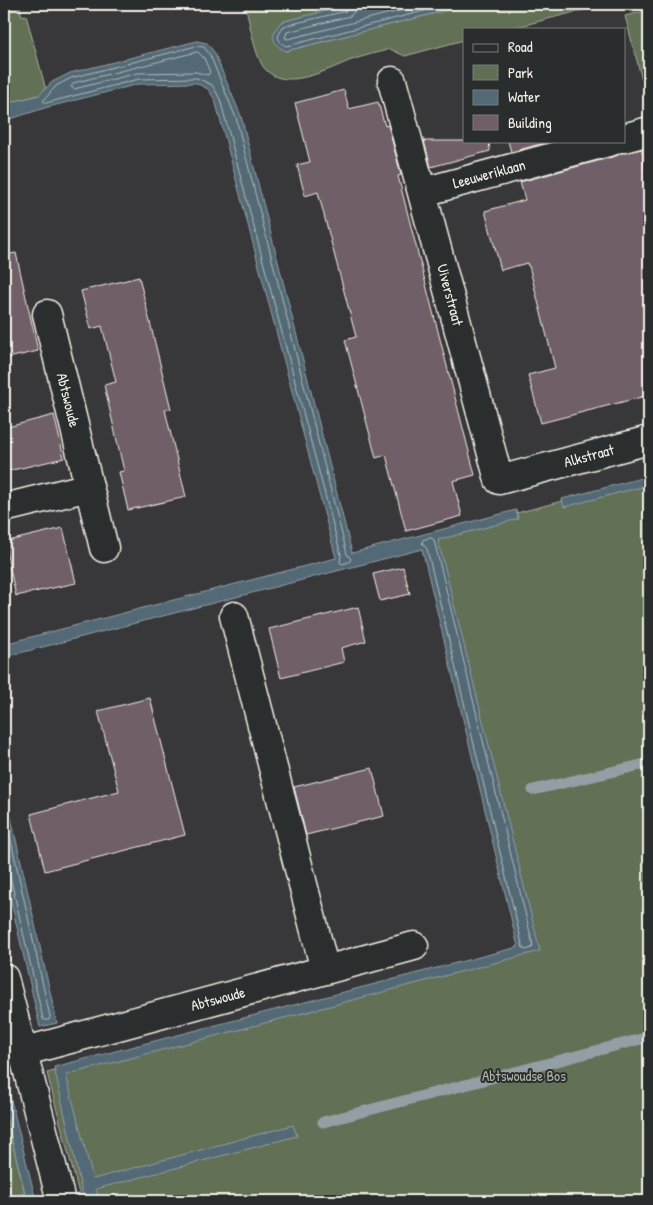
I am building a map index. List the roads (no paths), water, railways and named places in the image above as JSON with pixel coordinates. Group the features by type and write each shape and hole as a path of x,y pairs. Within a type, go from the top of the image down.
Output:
{"street":[{"name":"Uiverstraat","path":"392,81 499,480 529,472"},
{"path":"626,137 649,131"},
{"name":"Leeuweriklaan","path":"423,192 608,142"},
{"name":"Abtswoude","path":"47,314 104,548"},
{"name":"Alkstraat","path":"529,472 649,440"},
{"path":"4,508 89,487"},
{"path":"234,616 325,970"},
{"name":"Abtswoude","path":"22,1052 414,946"},
{"path":"4,978 61,1201"}],"water":[{"path":"354,4 471,4 286,51 275,42 275,31 281,22"},
{"path":"197,41 207,43 214,52 241,116 352,553 516,510 518,519 438,540 540,951 66,1075 93,1179 293,1125 297,1136 96,1189 99,1201 84,1201 54,1067 518,947 422,549 4,657 4,644 336,558 215,100 208,89 196,83 139,84 48,107 4,121 4,104 39,95 52,82 70,73"},
{"path":"649,476 649,485 564,507 562,499"},
{"path":"4,786 57,1023 40,1027 4,871"},
{"path":"4,1072 36,1201 4,1201 4,1199 25,1193 4,1108"}],"waterway":[{"path":"533,790 641,765"},
{"path":"323,1122 649,1037"}],"park label":[{"name":"Abtswoudse Bos","path":"524,1076"}]}
